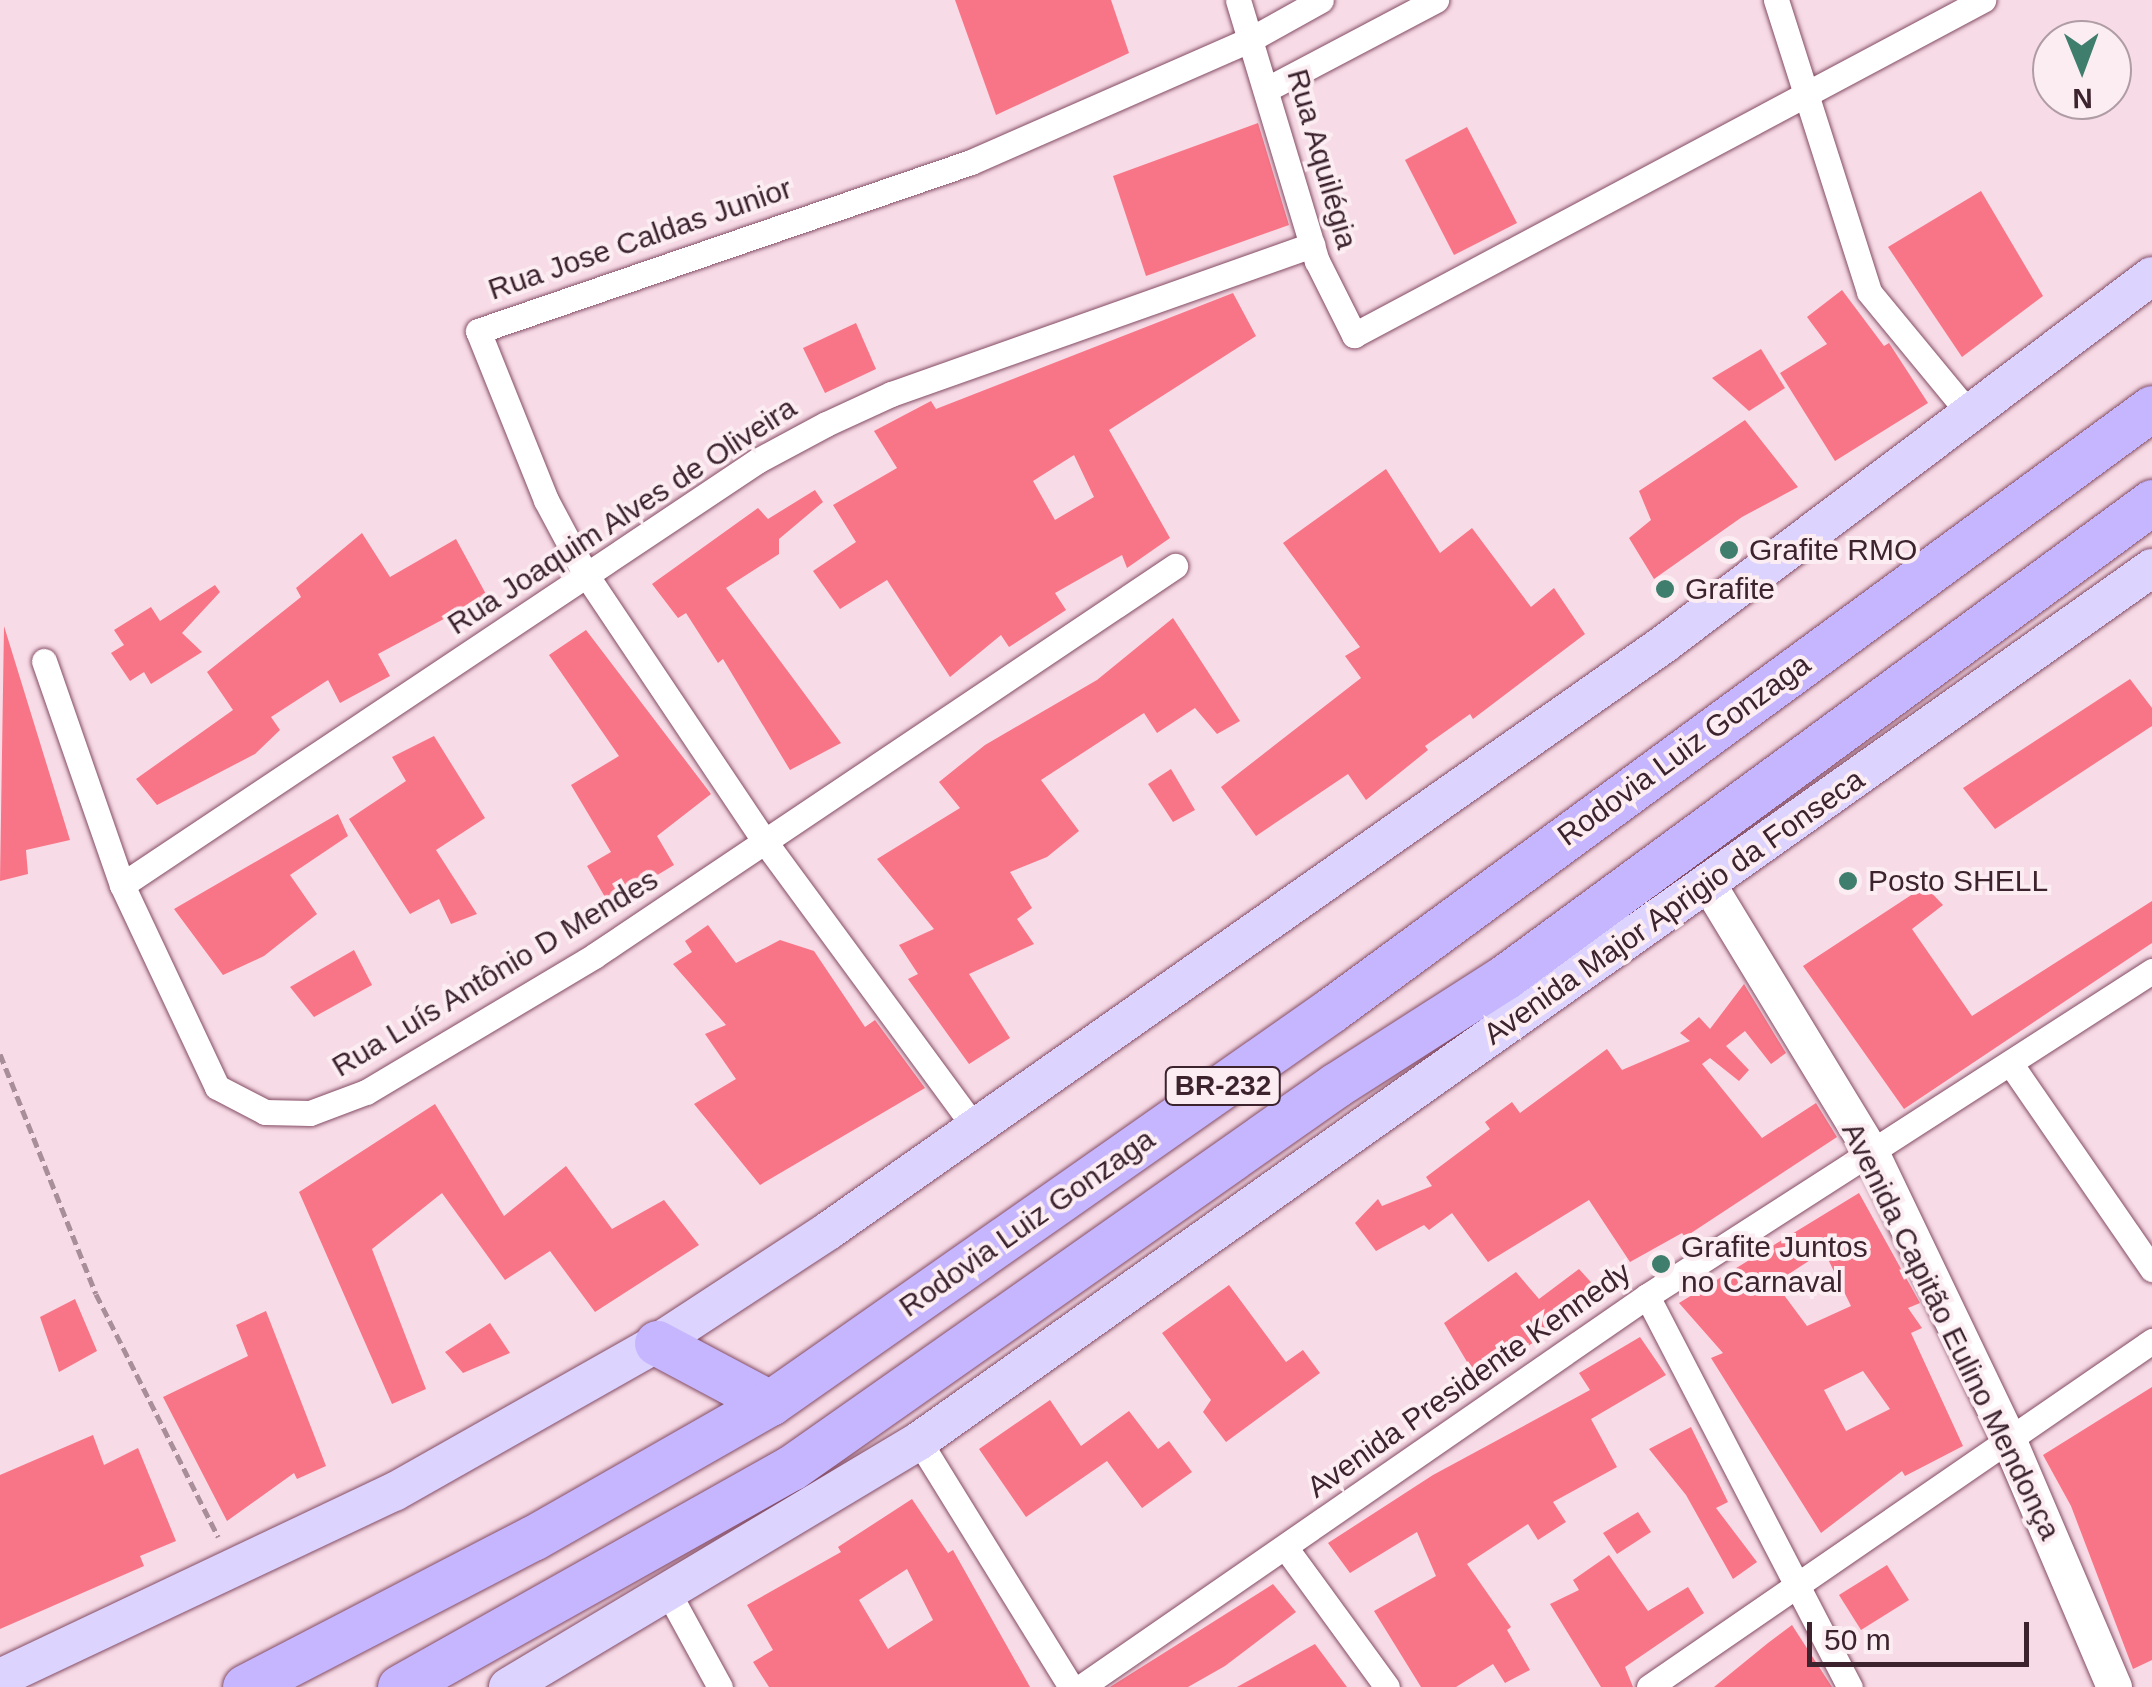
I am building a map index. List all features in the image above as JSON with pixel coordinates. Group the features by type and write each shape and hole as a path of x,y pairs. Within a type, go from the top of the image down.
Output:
{"highway":[{"name":"Rodovia Luiz Gonzaga","path":"246,1687 533,1538 770,1403 1331,1010 2152,408"},
{"name":"BR-232","path":"400,1687 791,1468 1336,1085 1505,978 2152,502"},
{"path":"658,1343 770,1403"}],"main road":[{"path":"0,1678 236,1571 394,1492 658,1343 1664,644 2152,276"},
{"name":"Avenida Major Aprigio da Fonseca","path":"508,1687 919,1441 2152,568"},
{"name":"Avenida Capitão Eulino Mendonça","path":"1708,882 1871,1152 2007,1436 2114,1687"}],"street":[{"name":"Rua Aquilégia","path":"1238,0 1268,88 1312,245 1349,333 1803,96"},
{"path":"1251,39 1321,0"},
{"path":"1268,88 1436,0"},
{"path":"1776,0 1803,96 1869,292 1968,412"},
{"path":"1803,96 1983,0"},
{"name":"Rua Jose Caldas Junior","path":"973,1125 765,842 586,575 546,500 479,329 971,162 1251,39"},
{"name":"Rua Joaquim Alves de Oliveira","path":"122,885 757,461 892,394 1312,245"},
{"name":"Rua Luís Antônio D Mendes","path":"44,661 122,885 217,1087 264,1112 310,1114 335,1109 594,956 1175,566"},
{"name":"Avenida Presidente Kennedy","path":"1080,1687 1647,1296 2012,1066 2152,970"},
{"path":"2012,1066 2152,1270"},
{"path":"1647,1296 1801,1581 1850,1687"},
{"path":"1649,1687 2007,1436 2152,1341"},
{"path":"919,1441 1071,1687"},
{"path":"1285,1546 1386,1687"},
{"path":"668,1594 720,1687"}],"path":[{"path":"0,1054 96,1294 236,1571"}],"building":[{"path":"955,0 1111,0 1129,53 996,115"},
{"path":"1258,123 1289,225 1146,276 1113,176"},
{"path":"1467,127 1517,223 1454,255 1405,160"},
{"path":"1981,191 2043,296 1962,357 1888,247"},
{"path":"1842,290 1884,346 1889,343 1928,403 1835,461 1780,373 1827,344 1807,317"},
{"path":"1233,293 1256,336 1109,430 1170,538 1127,568 1122,555 1055,593 1066,610 1009,647 1001,635 950,677 887,580 840,609 813,571 856,542 833,505 897,468 874,431 931,401 936,409","holes":["1074,455 1094,497 1055,520 1033,481"]},
{"path":"856,323 876,369 825,393 803,348"},
{"path":"1761,349 1785,388 1749,411 1712,378"},
{"path":"1745,420 1798,487 1742,517 1654,579 1629,538 1651,520 1639,491"},
{"path":"1386,469 1440,553 1472,528 1531,607 1554,588 1585,634 1473,719 1470,714 1425,746 1428,750 1366,800 1348,774 1256,836 1221,787 1361,678 1345,656 1360,647 1283,543"},
{"path":"815,490 823,502 779,539 779,554 726,588 841,743 790,770 723,659 718,663 686,613 678,618 652,584 758,508 768,519"},
{"path":"362,533 390,577 456,539 487,596 378,654 390,676 340,703 328,680 271,717 280,730 255,754 157,805 136,779 233,710 207,672 301,597 296,588"},
{"path":"215,585 220,592 182,633 202,652 151,684 144,672 130,681 111,653 124,645 114,630 151,607 160,621"},
{"path":"1173,618 1240,721 1217,734 1195,708 1157,733 1144,713 1041,780 1079,831 1047,857 1010,872 1032,908 1017,919 1034,944 969,974 1010,1038 969,1064 908,979 918,974 899,945 934,929 877,859 960,808 939,782 985,745 1097,680"},
{"path":"4,626 70,840 26,850 28,874 0,881"},
{"path":"586,630 711,794 657,836 674,865 609,904 587,866 611,852 571,785 619,756 549,655"},
{"path":"2130,679 2152,708 2152,726 1995,829 1963,788"},
{"path":"434,736 485,818 436,850 477,914 451,924 439,899 410,914 349,819 406,781 392,757"},
{"path":"1171,769 1195,810 1173,822 1148,784"},
{"path":"338,814 348,836 290,875 317,914 264,956 223,975 174,909"},
{"path":"1925,886 1943,905 1912,929 1972,1016 2152,901 2152,943 1904,1109 1803,966"},
{"path":"708,925 736,963 780,940 814,951 865,1027 875,1020 925,1088 760,1185 694,1104 736,1079 705,1034 726,1025 673,964 692,952 685,941"},
{"path":"354,950 372,985 314,1017 290,987"},
{"path":"1744,984 1786,1053 1771,1064 1745,1031 1726,1046 1749,1070 1739,1081 1710,1058 1702,1064 1762,1138 1816,1103 1837,1137 1685,1237 1682,1233 1630,1262 1589,1200 1488,1262 1452,1213 1429,1230 1424,1225 1376,1251 1355,1223 1378,1199 1382,1206 1432,1186 1426,1177 1490,1129 1485,1122 1512,1102 1520,1113 1607,1049 1622,1070 1690,1041 1680,1033 1699,1017 1710,1029"},
{"path":"435,1104 504,1216 566,1166 612,1229 664,1200 699,1245 595,1312 550,1251 505,1280 442,1193 372,1249 426,1389 392,1404 299,1192"},
{"path":"1859,1193 1920,1303 1908,1308 1922,1328 1911,1333 1963,1446 1905,1476 1902,1471 1821,1533 1711,1358 1723,1353 1679,1303","holes":["1824,1251 1851,1306 1807,1326 1775,1283","1863,1371 1890,1409 1846,1431 1824,1390"]},
{"path":"1579,1269 1599,1291 1556,1320 1561,1326 1476,1377 1444,1323 1516,1272 1539,1299"},
{"path":"1229,1285 1286,1362 1303,1350 1320,1373 1226,1442 1203,1412 1211,1400 1162,1333"},
{"path":"75,1299 97,1351 59,1372 40,1317"},
{"path":"266,1311 326,1466 297,1479 294,1473 227,1521 163,1397 248,1356 236,1325"},
{"path":"490,1323 510,1353 463,1373 445,1352"},
{"path":"1640,1337 1666,1375 1591,1419 1617,1467 1553,1502 1566,1522 1538,1540 1528,1524 1467,1564 1511,1627 1507,1630 1530,1670 1505,1683 1493,1664 1456,1687 1421,1687 1374,1611 1436,1576 1417,1532 1350,1573 1328,1543 1433,1475 1590,1390 1579,1373"},
{"path":"2152,1387 2152,1660 2133,1669 2071,1506 2043,1455"},
{"path":"1050,1400 1081,1446 1129,1411 1158,1449 1169,1441 1192,1472 1142,1508 1107,1461 1026,1517 979,1449"},
{"path":"1691,1427 1728,1502 1716,1508 1757,1562 1733,1579 1686,1495 1649,1449"},
{"path":"93,1435 104,1465 138,1448 176,1541 140,1556 144,1566 0,1629 0,1475"},
{"path":"912,1499 948,1553 953,1550 1030,1687 769,1687 753,1662 773,1650 747,1605 841,1552 838,1547","holes":["907,1569 933,1620 888,1649 859,1600"]},
{"path":"1638,1512 1651,1532 1617,1554 1603,1533"},
{"path":"1609,1555 1648,1611 1688,1587 1704,1613 1625,1667 1633,1687 1601,1687 1550,1604 1579,1590 1573,1580"},
{"path":"1887,1565 1909,1600 1861,1630 1839,1595"},
{"path":"1273,1584 1296,1612 1225,1666 1188,1687 1110,1687"},
{"path":"1792,1625 1832,1687 1714,1687 1768,1643"},
{"path":"1315,1644 1347,1687 1237,1687"}],"place":[{"name":"Grafite RMO","path":"1729,550"},
{"name":"Grafite","path":"1665,589"},
{"name":"Posto SHELL","path":"1848,881"},
{"name":"Grafite Juntos no Carnaval","path":"1661,1264"}]}
